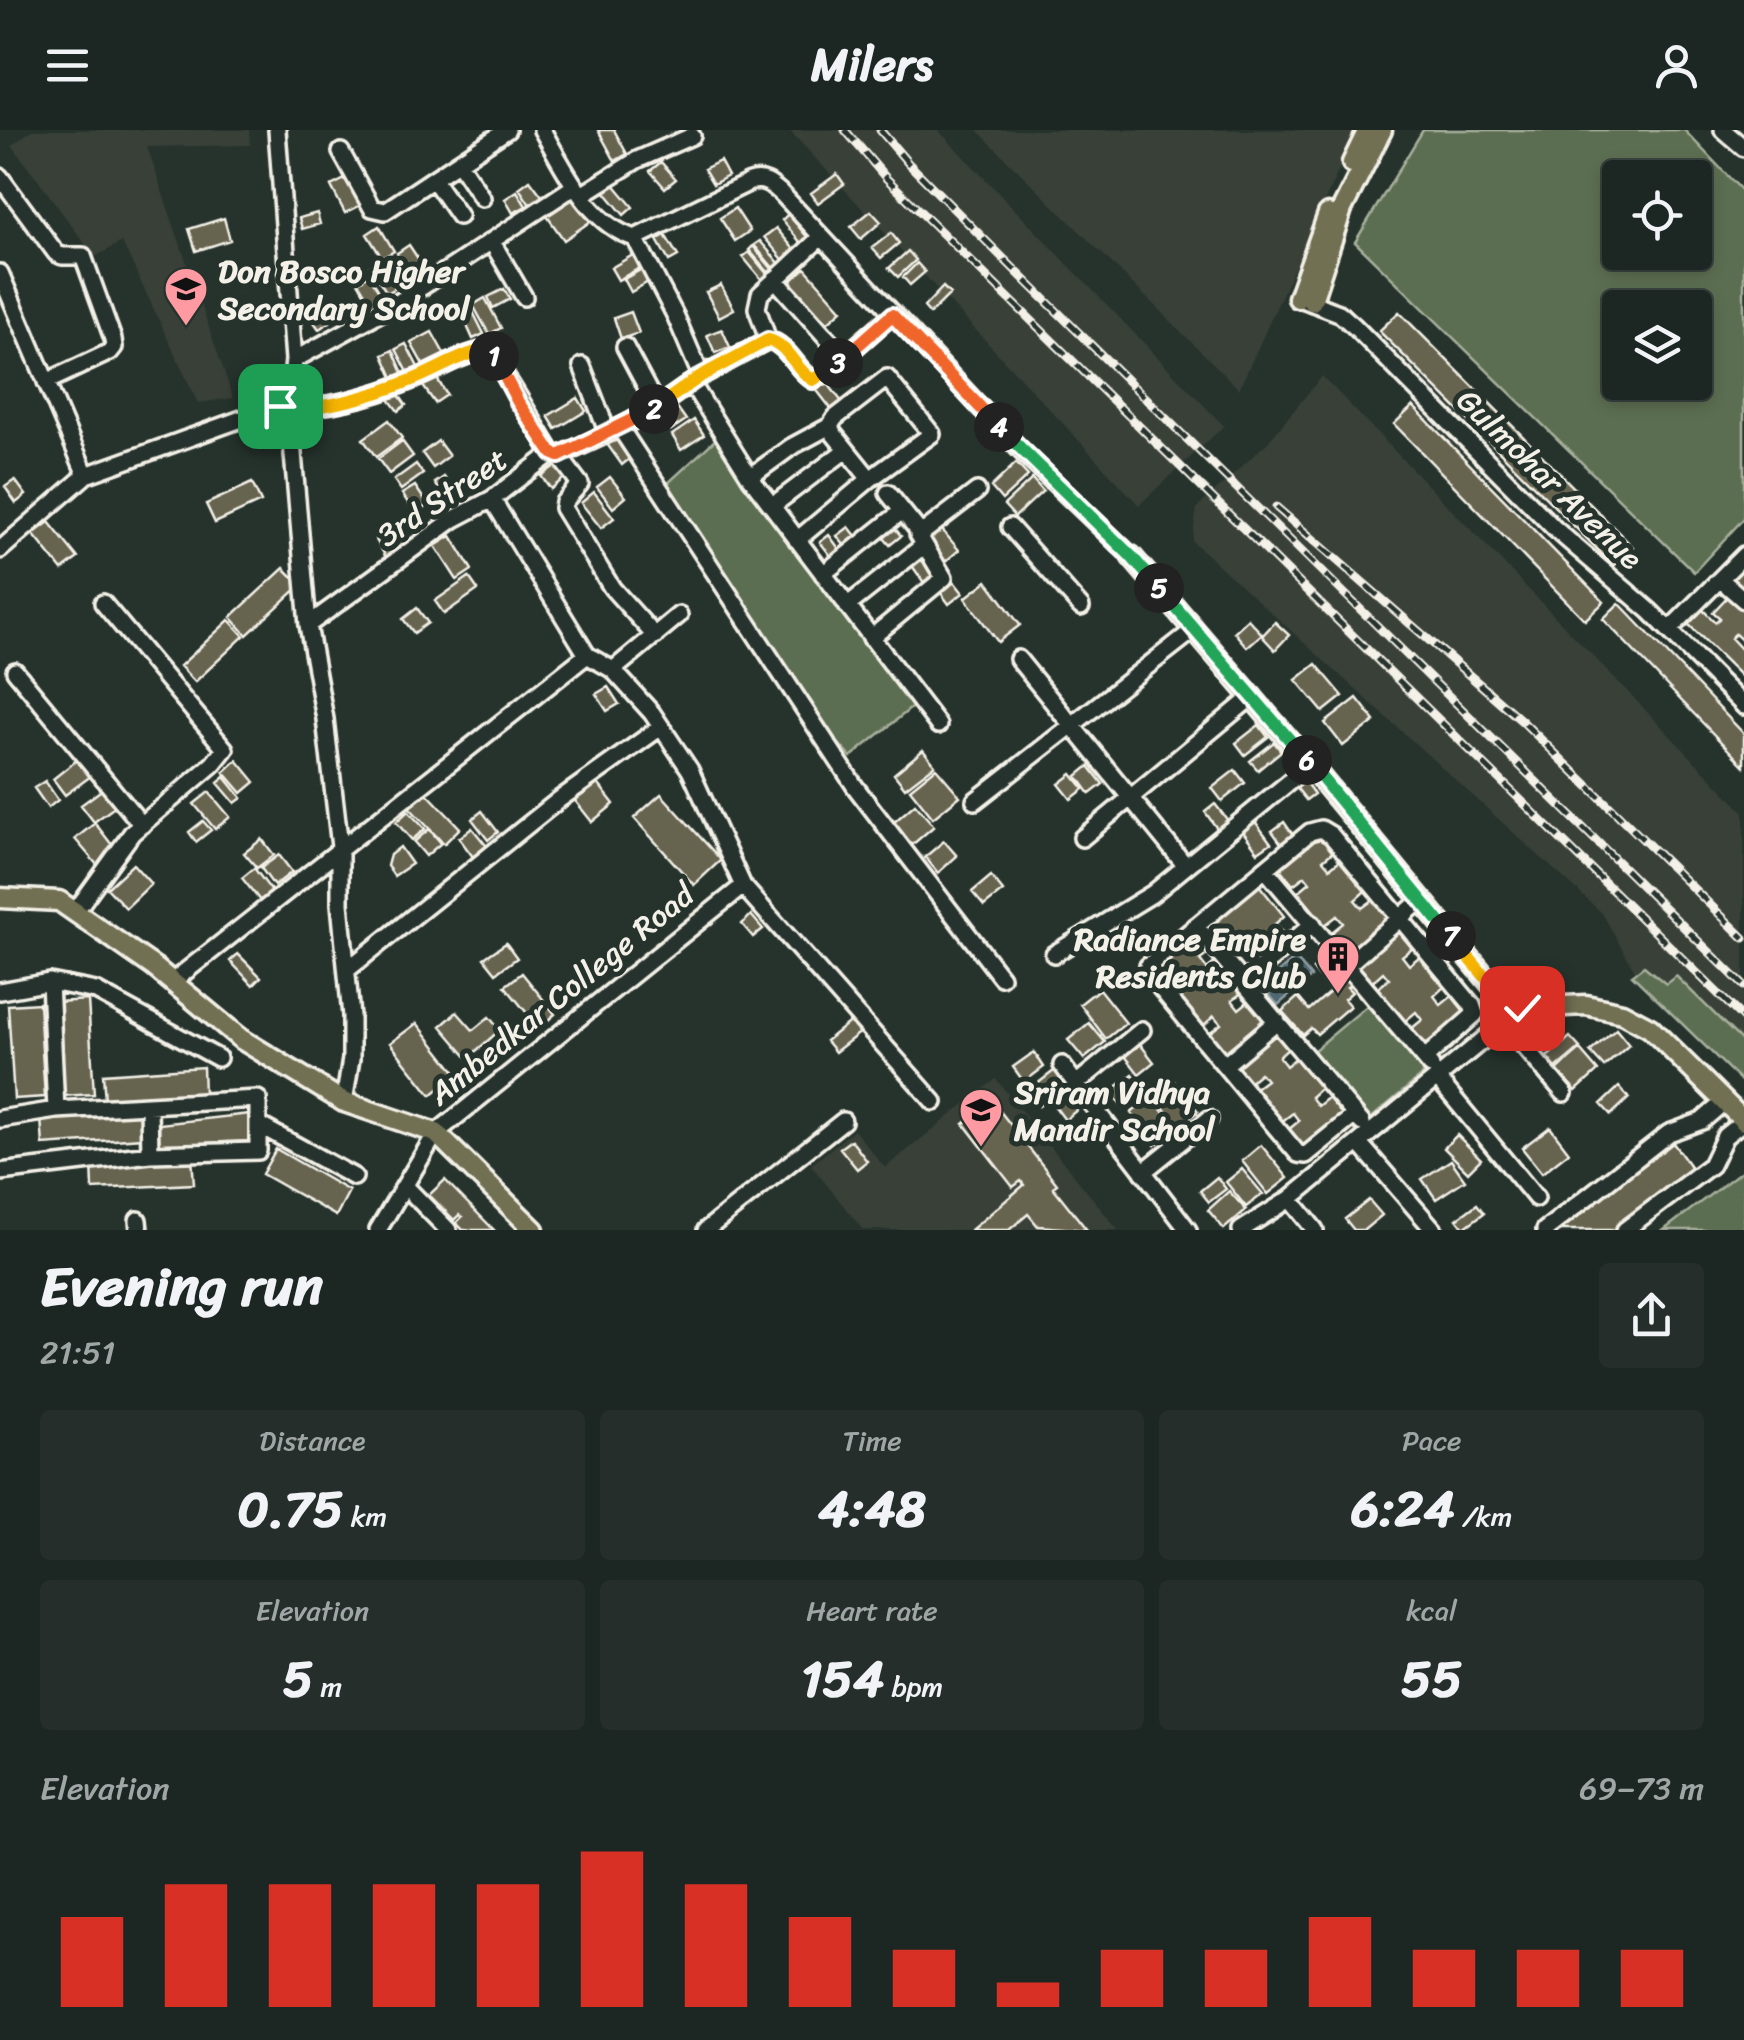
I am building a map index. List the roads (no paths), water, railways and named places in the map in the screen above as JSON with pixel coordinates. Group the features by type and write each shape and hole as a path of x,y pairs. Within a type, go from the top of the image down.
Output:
{"main road":[{"path":"1305,299 1308,264 1368,130"},
{"path":"1305,299 1342,210 1382,130"},
{"path":"1131,556 1253,696 1501,996 1522,1008 1586,1006 1622,1012 1650,1028 1739,1125"},
{"name":"Ambedkar College Road","path":"0,898 59,901 172,982 241,1039 344,1102 436,1133"},
{"path":"436,1133 534,1230"}],"street":[{"path":"277,130 294,360 289,408 308,625 326,719 340,847 351,1060 344,1102"},
{"path":"341,152 372,208 378,212 434,180 507,130"},
{"path":"542,130 579,190 603,220 636,238 758,179 775,187 1020,450 1131,556"},
{"path":"1723,130 1744,148"},
{"path":"294,360 396,304 579,190 692,136"},
{"path":"458,164 482,198"},
{"path":"0,177 5,198 56,252 62,256 83,256 112,339 110,352 46,382"},
{"path":"434,180 459,216"},
{"path":"821,236 756,301 768,340 778,343 813,380 892,315"},
{"path":"636,238 676,317 697,392 750,477 938,725"},
{"path":"492,242 524,297"},
{"path":"0,273 86,475"},
{"path":"775,279 844,357"},
{"name":"Gulmohar Avenue","path":"1305,299 1339,313 1354,326 1555,529 1669,630 1744,706"},
{"name":"3rd Street","path":"308,625 454,519 492,499 556,455 657,408 694,380 768,340"},
{"path":"625,347 657,408"},
{"path":"0,550 86,475 280,406 340,402 392,387 485,350 494,356 518,402 580,484 562,504 563,508 612,588 654,636"},
{"path":"582,366 614,430 856,788 1002,976"},
{"path":"750,477 791,447 830,426 887,378 932,434 797,540"},
{"path":"830,426 870,479"},
{"path":"772,506 846,450"},
{"path":"846,606 977,490"},
{"path":"871,638 942,581 943,575 888,493"},
{"path":"492,499 587,655 613,670 661,726 690,770 743,886 934,1102"},
{"path":"823,574 901,512"},
{"path":"1010,527 1081,607"},
{"path":"1669,630 1744,555"},
{"path":"1720,578 1744,600"},
{"path":"75,912 132,833 214,764 226,749 103,603"},
{"path":"613,670 679,615"},
{"path":"975,801 1196,629"},
{"path":"172,982 587,655"},
{"path":"1018,659 1185,865"},
{"path":"15,671 142,825"},
{"path":"1082,838 1253,696"},
{"path":"347,970 560,799 661,726"},
{"path":"1054,954 1152,894 1310,765"},
{"path":"1355,1115 1302,1156 1146,969 1265,868 1320,828 1330,835 1472,1005 1475,1014 1425,1058"},
{"path":"1265,868 1425,1058 1536,1198"},
{"name":"Ambedkar College Road","path":"436,1133 743,886"},
{"path":"1347,965 1422,900"},
{"path":"1244,982 1312,924"},
{"path":"1196,926 1355,1115 1365,1138 1434,1230"},
{"path":"0,991 50,982 96,991 218,1058"},
{"path":"50,982 56,1110"},
{"path":"1242,1230 1290,1199 1522,1008"},
{"path":"1224,1064 1277,1022"},
{"path":"1506,1024 1564,1093"},
{"path":"1076,1084 1142,1030"},
{"path":"1062,1065 1188,1230"},
{"path":"0,1119 56,1110 258,1098 259,1126 258,1152 150,1154 0,1172"},
{"path":"1544,1230 1669,1133 1695,1123 1719,1106"},
{"path":"149,1107 150,1154"},
{"path":"1143,1172 1208,1119"},
{"path":"706,1230 843,1121"},
{"path":"1695,1123 1718,1152"},
{"path":"1624,1230 1711,1165 1739,1125"},
{"path":"259,1126 354,1177"},
{"path":"378,1230 436,1133"},
{"path":"404,1186 448,1230"},
{"path":"1290,1199 1315,1230"}],"water":[{"path":"1295,958 1311,977 1278,1005 1262,986"}],"railway":[{"path":"845,130 886,178 1744,1019"},
{"path":"880,130 1022,277 1744,986"},
{"path":"1276,507 1522,721 1744,938"}],"place":[{"name":"Don Bosco Higher Secondary School","path":"186,327"},
{"name":"Radiance Empire Residents Club","path":"1338,995"},
{"name":"Sriram Vidhya Mandir School","path":"981,1148"}]}
